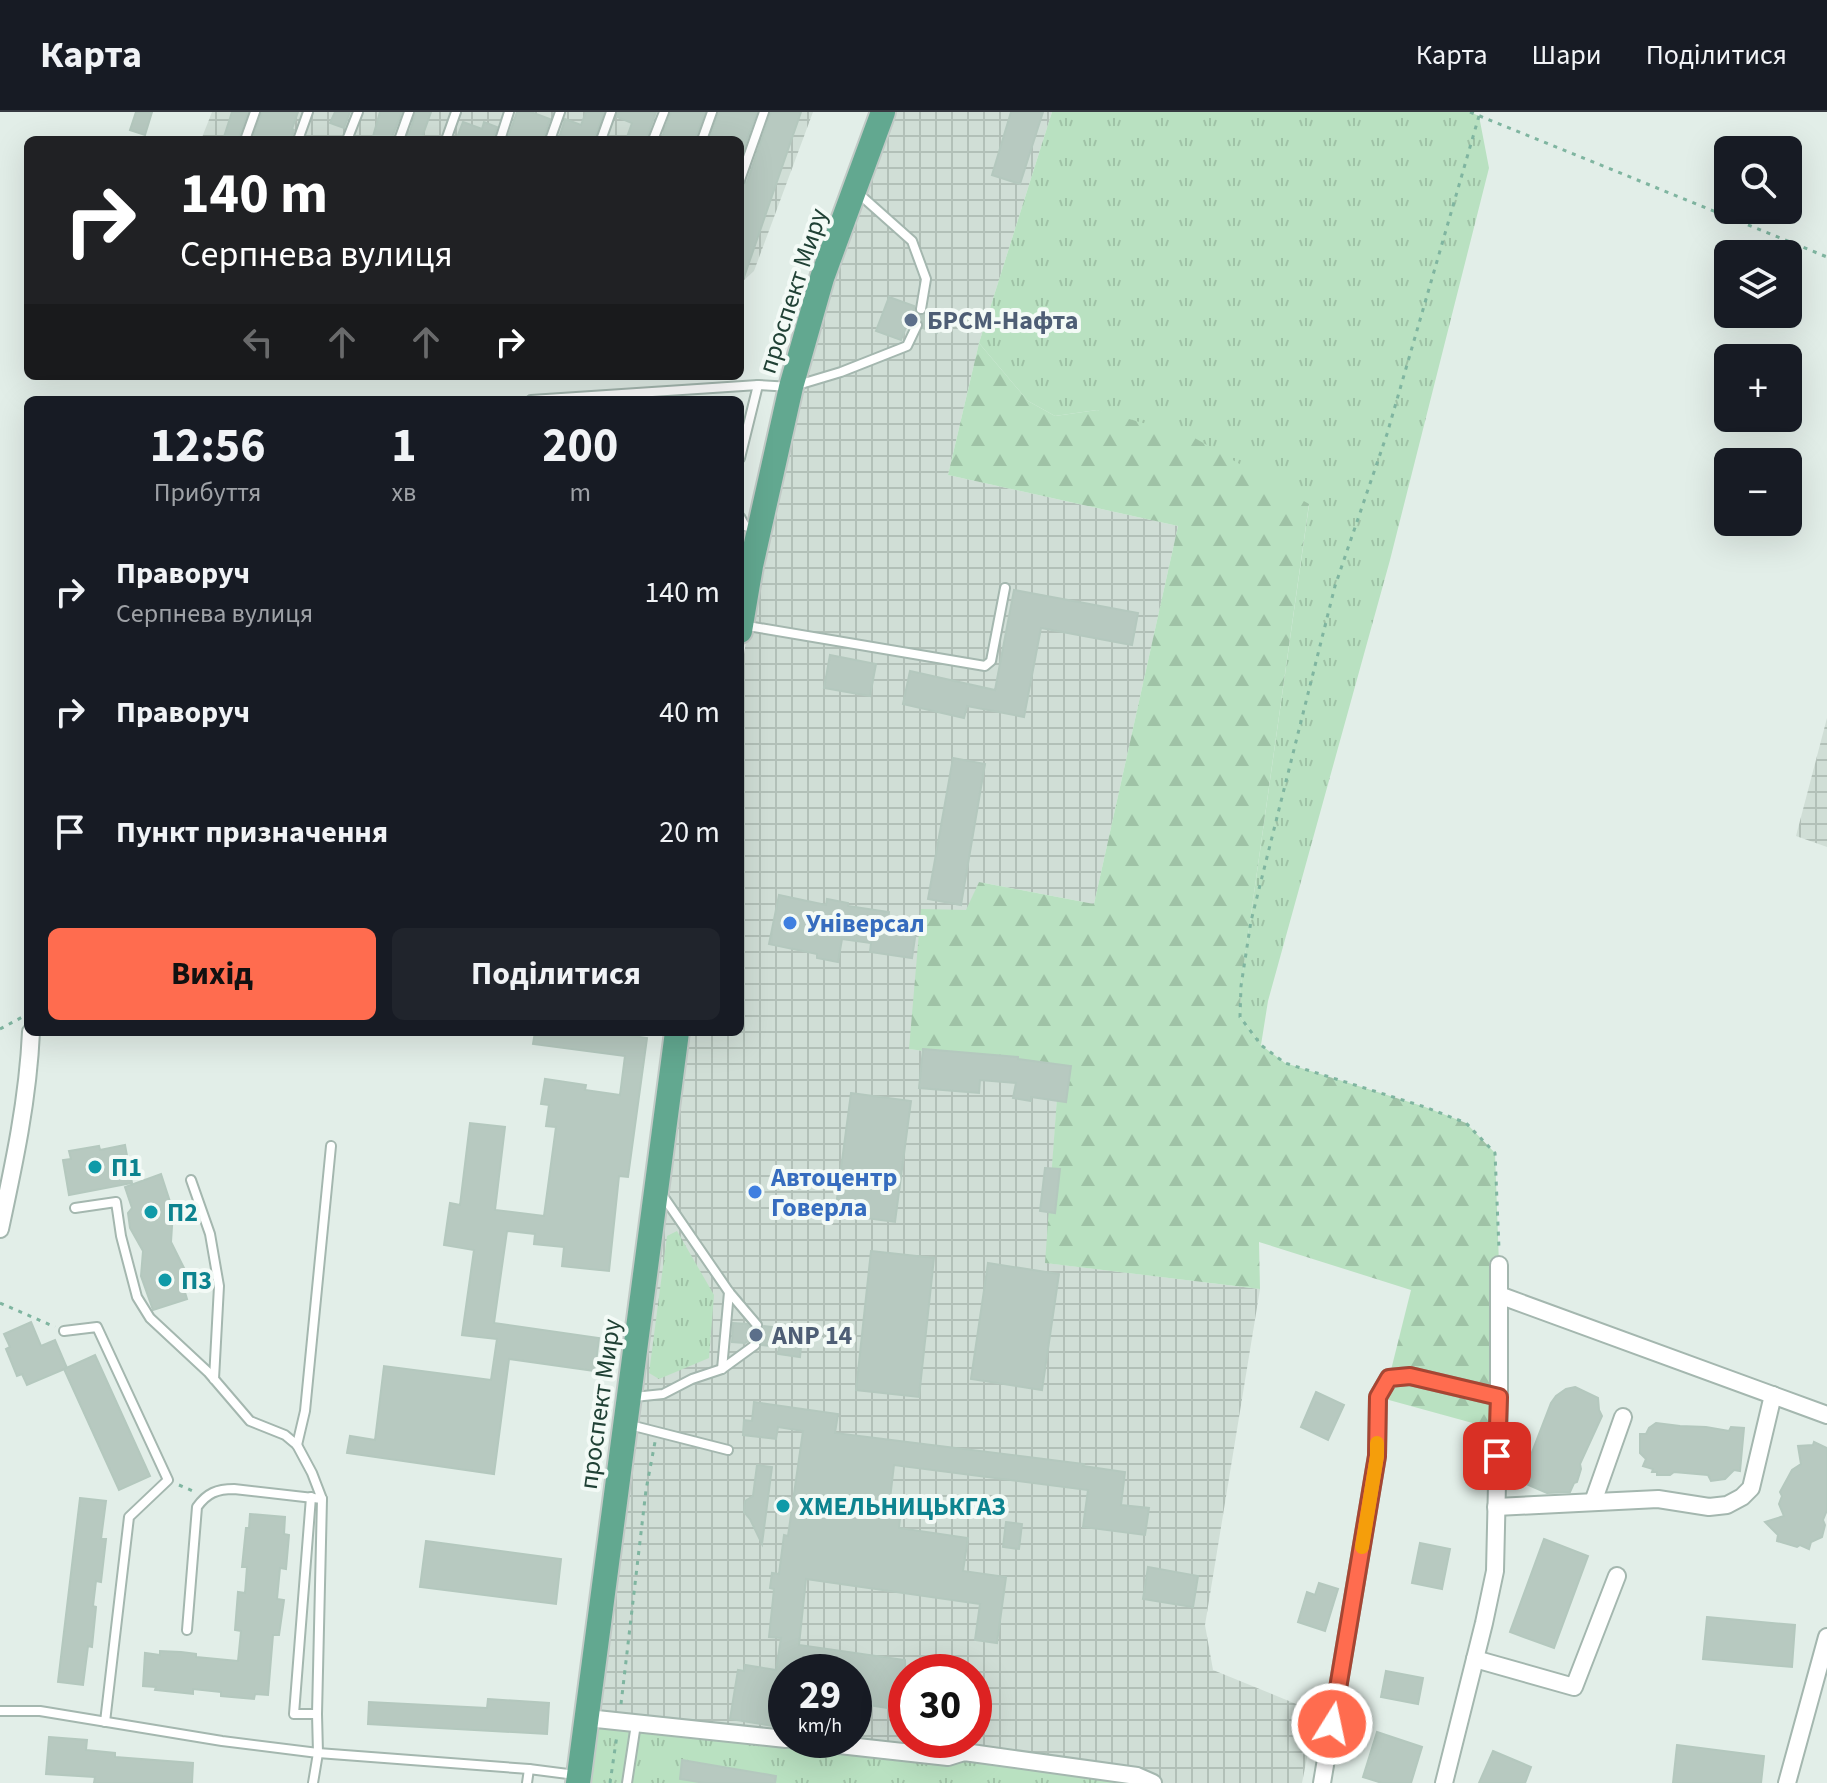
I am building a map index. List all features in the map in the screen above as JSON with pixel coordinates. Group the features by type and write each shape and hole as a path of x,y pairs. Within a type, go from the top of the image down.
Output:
{"main road":[{"name":"проспект Миру","path":"744,587 749,523 822,278 883,112"},
{"name":"проспект Миру","path":"579,1781 676,1036"}],"street":[{"path":"0,1229 20,1138 31,1036"},
{"path":"1444,1783 1495,1571 1499,1265"},
{"path":"1499,1295 1827,1415"},
{"path":"1322,1783 1377,1456 1378,1397 1389,1378 1410,1376 1499,1397"},
{"path":"1496,1507 1658,1499 1709,1507 1727,1505 1751,1488 1773,1395"},
{"path":"1593,1502 1623,1417"},
{"path":"1475,1659 1574,1687 1617,1576"},
{"path":"1787,1783 1827,1637"},
{"path":"587,1718 768,1737"},
{"path":"872,1749 948,1757 964,1752 1153,1783"}],"lane":[{"path":"246,136 255,112"},
{"path":"299,136 308,112"},
{"path":"349,136 358,112"},
{"path":"400,136 409,112"},
{"path":"447,136 456,112"},
{"path":"501,136 509,112"},
{"path":"551,136 560,112"},
{"path":"602,136 611,112"},
{"path":"655,136 664,112"},
{"path":"703,136 712,112"},
{"path":"744,169 764,112"},
{"path":"855,190 912,241 926,279 921,309"},
{"path":"592,396 758,385 791,387 841,372 907,346 917,325"},
{"path":"744,442 758,385"},
{"path":"744,626 985,666 991,661 1005,588"},
{"path":"297,1445 305,1411 331,1146"},
{"path":"191,1180 210,1234 219,1286 214,1379"},
{"path":"657,1187 729,1292 757,1325"},
{"path":"75,1208 116,1202 121,1236 137,1297 150,1318 214,1379 250,1421 285,1435 297,1445 312,1473 322,1499 318,1753 313,1783"},
{"path":"722,1369 729,1292"},
{"path":"64,1331 97,1327 168,1480 129,1517 105,1722"},
{"path":"629,1398 663,1394 692,1379 722,1369 755,1345"},
{"path":"626,1424 728,1450"},
{"path":"187,1630 197,1507 205,1497 220,1489 234,1489 322,1499"},
{"path":"311,1497 294,1714 317,1714"},
{"path":"0,1711 40,1711 222,1741 318,1753 529,1769 568,1774 579,1781"},
{"path":"627,1783 636,1723"},
{"path":"527,1783 529,1769"}],"path":[{"path":"1470,112 1827,257"},
{"path":"1479,116 1387,434 1335,586 1251,921 1241,986 1240,1017 1261,1045 1285,1063 1466,1123 1495,1153 1499,1265"},
{"path":"0,1029 24,1016"},
{"path":"0,1303 64,1331"},
{"path":"610,1783 656,1431"},
{"path":"168,1480 205,1497"}],"shaded area":[{"path":"212,112 813,112 754,271 744,280 744,136 203,136"},
{"path":"891,112 1052,112 979,343 948,475 1178,526 1094,904 979,882 909,1049 1059,1068 1046,1263 1260,1289 1205,1625 1213,1670 1316,1712 1302,1783 1134,1783 901,1758 992,1758 992,1654 888,1654 888,1757 872,1755 872,1654 768,1654 768,1744 594,1725 684,1036 744,1036 744,654 758,567 829,280"},
{"path":"1827,718 1827,847 1796,836"}],"green space":[{"path":"1052,112 1470,112 1479,116 1489,168 1390,560 1268,1001 1261,1045 1240,1017 1241,985 1309,505 1097,410 1055,416 1028,401 979,343"},
{"path":"979,343 1028,401 1055,416 1097,410 1193,437 1309,504 1241,985 1240,1017 1261,1045 1285,1063 1466,1123 1495,1153 1499,1265 1498,1430 1378,1397 1389,1378 1411,1290 1259,1242 1260,1289 1045,1263 1059,1069 909,1049 921,909 966,910 979,882 1094,904 1178,526 948,475"},
{"path":"677,1231 714,1295 709,1358 659,1379 649,1373 667,1236"},
{"path":"594,1725 768,1744 768,1758 872,1758 872,1756 949,1764 964,1759 1134,1783 586,1783"}],"building":[{"path":"136,112 152,112 145,135 130,130"},
{"path":"232,112 248,112 239,136 224,136"},
{"path":"262,112 298,112 292,136 253,136"},
{"path":"335,112 350,112 344,128 330,123"},
{"path":"380,112 402,112 393,136 373,136"},
{"path":"416,112 431,112 422,136 408,136"},
{"path":"517,112 531,112 550,119 544,136 508,136"},
{"path":"586,112 604,112 595,136 560,135 565,119 581,125"},
{"path":"618,112 656,112 647,136 627,136 632,123 617,117"},
{"path":"671,112 705,112 696,136 662,136"},
{"path":"719,112 757,112 744,148 744,136 710,136"},
{"path":"771,112 801,112 744,277 744,184"},
{"path":"1011,112 1043,112 1020,184 992,175"},
{"path":"463,122 482,129 484,122 497,127 494,136 458,136"},
{"name":"БРСМ-Нафта","path":"889,297 914,306 919,316 927,311 943,317 937,333 923,328 923,322 917,318 908,322 901,340 876,331"},
{"path":"1014,590 1138,613 1132,645 1041,628 1024,717 967,706 964,718 903,704 910,671 995,690"},
{"path":"830,655 876,664 870,696 824,688"},
{"path":"953,758 985,764 961,905 928,899"},
{"path":"779,895 826,905 827,899 848,903 848,906 889,912 888,920 917,924 912,958 870,952 871,943 842,939 838,962 817,958 817,954 769,944"},
{"path":"534,1036 647,1038 628,1177 619,1176 609,1271 562,1266 564,1247 534,1244 535,1234 507,1231 494,1323 599,1338 595,1371 509,1359 494,1474 347,1453 350,1436 375,1440 384,1366 491,1380 497,1339 462,1335 474,1250 444,1245 450,1203 460,1205 470,1123 505,1127 495,1210 544,1216 556,1127 546,1126 549,1105 541,1104 545,1079 586,1085 585,1090 620,1095 625,1056 533,1044"},
{"path":"923,1049 1018,1057 1071,1066 1066,1102 1013,1098 1016,1083 980,1080 979,1093 919,1088"},
{"path":"851,1093 911,1101 895,1222 835,1214"},
{"name":"П1","path":"125,1145 132,1183 69,1195 63,1160 71,1159 69,1151"},
{"path":"1045,1168 1060,1169 1055,1213 1040,1211"},
{"path":"161,1174 173,1211 171,1242 189,1284 184,1289 187,1299 153,1310 141,1276 143,1251 130,1228 128,1213 132,1208 125,1187"},
{"path":"871,1251 934,1258 919,1397 856,1390"},
{"path":"988,1263 1059,1274 1042,1390 971,1379"},
{"path":"31,1322 41,1346 55,1340 67,1368 27,1385 22,1374 17,1376 6,1349 10,1347 4,1334"},
{"path":"733,1323 747,1324 757,1332 764,1326 781,1328 781,1324 803,1327 800,1357 778,1354 779,1347 762,1345 757,1338 745,1343 732,1342"},
{"path":"95,1355 150,1476 119,1490 64,1369"},
{"path":"1575,1387 1598,1398 1602,1416 1580,1464 1577,1482 1570,1492 1547,1493 1526,1484 1529,1476 1524,1473 1551,1403 1566,1389"},
{"path":"1316,1392 1344,1405 1328,1440 1301,1427"},
{"path":"754,1402 838,1414 835,1433 1084,1464 1125,1472 1121,1505 1149,1508 1145,1535 1083,1527 1088,1490 894,1465 890,1499 902,1500 899,1528 968,1538 963,1571 1006,1577 997,1643 975,1640 980,1604 806,1579 799,1645 863,1654 778,1654 781,1638 769,1637 774,1589 770,1588 772,1573 779,1574 784,1535 788,1536 803,1431 778,1427 776,1439 743,1435 744,1420 752,1421"},
{"path":"1656,1423 1729,1431 1731,1427 1744,1428 1740,1471 1734,1470 1725,1479 1711,1481 1708,1475 1674,1472 1657,1475 1657,1472 1652,1472 1653,1469 1643,1466 1646,1459 1640,1453 1640,1434 1646,1434"},
{"path":"1814,1442 1827,1448 1827,1510 1822,1537 1811,1542 1809,1549 1777,1541 1778,1535 1765,1522 1784,1516 1779,1504 1780,1492 1792,1470 1801,1464 1798,1446 1813,1445"},
{"path":"757,1465 772,1467 762,1544 744,1512 745,1501 753,1496"},
{"path":"80,1498 106,1501 101,1539 106,1539 101,1582 96,1581 92,1647 88,1646 83,1685 58,1682"},
{"path":"250,1514 285,1517 284,1534 289,1535 286,1569 280,1568 277,1599 284,1600 279,1635 273,1635 268,1695 255,1694 254,1699 221,1696 221,1692 193,1689 193,1694 143,1686 145,1653 160,1655 160,1651 181,1652 196,1654 196,1657 238,1661 241,1631 235,1630 238,1592 245,1593 247,1567 242,1567"},
{"path":"1006,1522 1022,1524 1019,1549 1003,1547"},
{"path":"1544,1539 1588,1556 1554,1648 1510,1632"},
{"path":"426,1541 561,1559 556,1604 420,1587"},
{"path":"1420,1543 1450,1549 1442,1589 1412,1583"},
{"path":"1148,1567 1198,1576 1193,1607 1143,1599"},
{"path":"1319,1583 1338,1589 1325,1631 1298,1622 1307,1592 1315,1595"},
{"path":"1707,1617 1795,1625 1792,1667 1703,1659"},
{"path":"872,1655 888,1658 888,1708 872,1706"},
{"path":"745,1665 768,1669 768,1725 730,1719 738,1670 744,1671"},
{"path":"1386,1671 1423,1678 1418,1704 1381,1697"},
{"path":"488,1699 549,1703 547,1734 368,1724 369,1702 487,1708"},
{"path":"1377,1732 1422,1747 1411,1783 1382,1783 1363,1777"},
{"path":"49,1737 87,1740 86,1750 115,1753 115,1757 193,1763 192,1783 94,1783 95,1777 46,1774"},
{"path":"1677,1745 1764,1756 1761,1783 1673,1783"},
{"path":"1493,1751 1531,1767 1525,1783 1479,1783"},
{"path":"682,1760 776,1776 775,1783 705,1783 680,1779"}],"slow traffic":[{"path":"1362,1547 1377,1443"}],"place":[{"name":"БРСМ-Нафта","path":"911,320"},
{"name":"Універсал","path":"790,923"},
{"name":"П1","path":"95,1167"},
{"name":"Автоцентр Говерла","path":"755,1192"},
{"name":"П2","path":"151,1212"},
{"name":"П3","path":"165,1280"},
{"name":"ANP 14","path":"756,1335"},
{"name":"ХМЕЛЬНИЦЬКГАЗ","path":"783,1506"}],"route":[{"path":"1332,1724 1377,1456 1378,1397 1389,1378 1410,1376 1499,1397 1497,1456"}]}
